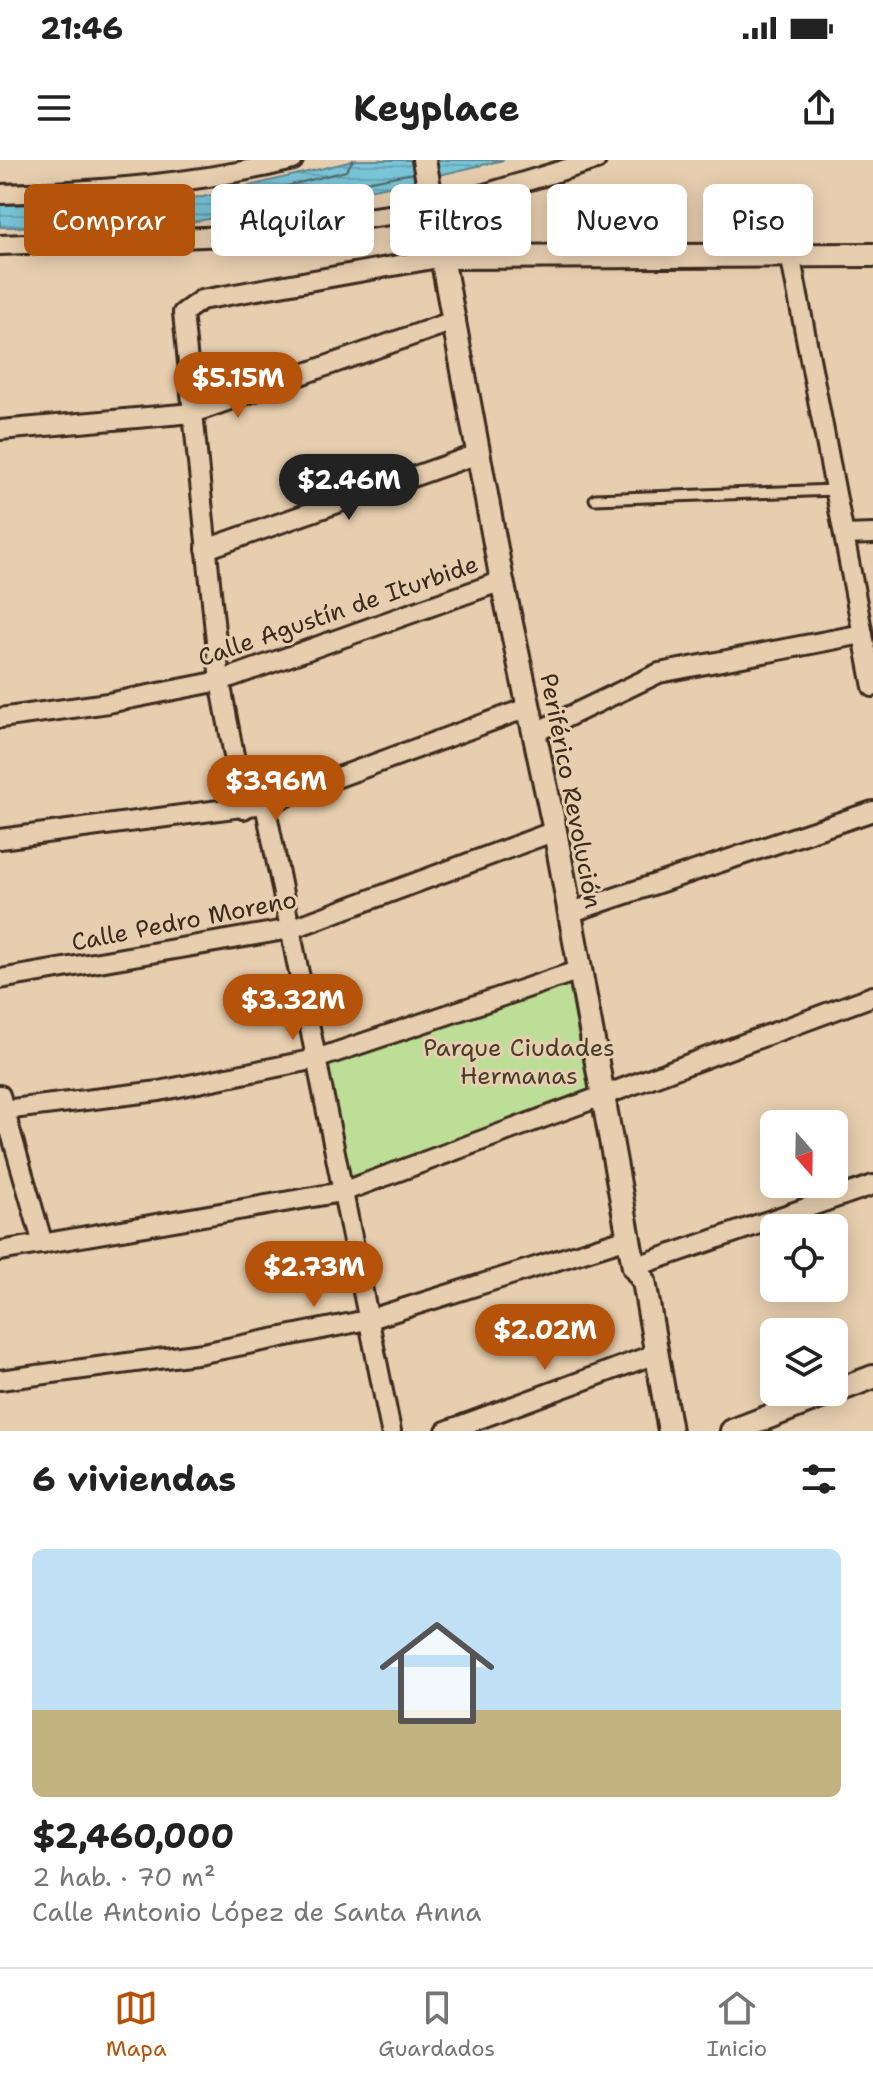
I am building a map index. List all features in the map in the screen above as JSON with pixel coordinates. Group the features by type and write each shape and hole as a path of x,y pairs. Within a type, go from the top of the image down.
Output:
{"street":[{"path":"0,194 131,188 248,165 293,160"},
{"name":"Periférico Revolución","path":"424,160 429,184"},
{"path":"505,184 596,160"},
{"path":"0,245 229,236 390,210"},
{"path":"813,254 873,255"},
{"path":"244,809 220,681 183,313 201,300 444,257 703,255"},
{"path":"790,256 873,687"},
{"name":"Periférico Revolución","path":"444,257 502,581 555,831 628,1238 634,1267 644,1281 670,1431"},
{"path":"0,430 193,413 456,320"},
{"path":"206,549 478,454"},
{"path":"845,535 873,534"},
{"name":"Calle Agustín de Iturbide","path":"0,718 108,703 220,681 502,581"},
{"path":"534,733 659,673 863,634"},
{"path":"0,839 265,804 527,708"},
{"path":"265,804 391,1431"},
{"path":"569,913 873,811"},
{"name":"Calle Pedro Moreno","path":"0,979 291,929 555,831"},
{"path":"43,1244 1,1110 159,1091 316,1059 580,970"},
{"path":"0,1251 342,1192 873,996"},
{"path":"634,1267 873,1185"},
{"path":"0,1380 203,1353 367,1320 628,1238"},
{"path":"446,1431 658,1353"},
{"path":"732,1431 873,1377"}],"lane":[{"path":"595,499 835,490"}],"green space":[{"name":"Parque Ciudades Hermanas","path":"568,978 591,1104 350,1185 326,1064"}],"water":[{"path":"357,160 504,160 374,189 374,184 257,184"},
{"path":"211,195 211,219 195,221 195,197"},
{"path":"24,204 24,227 0,227 0,205"}]}
